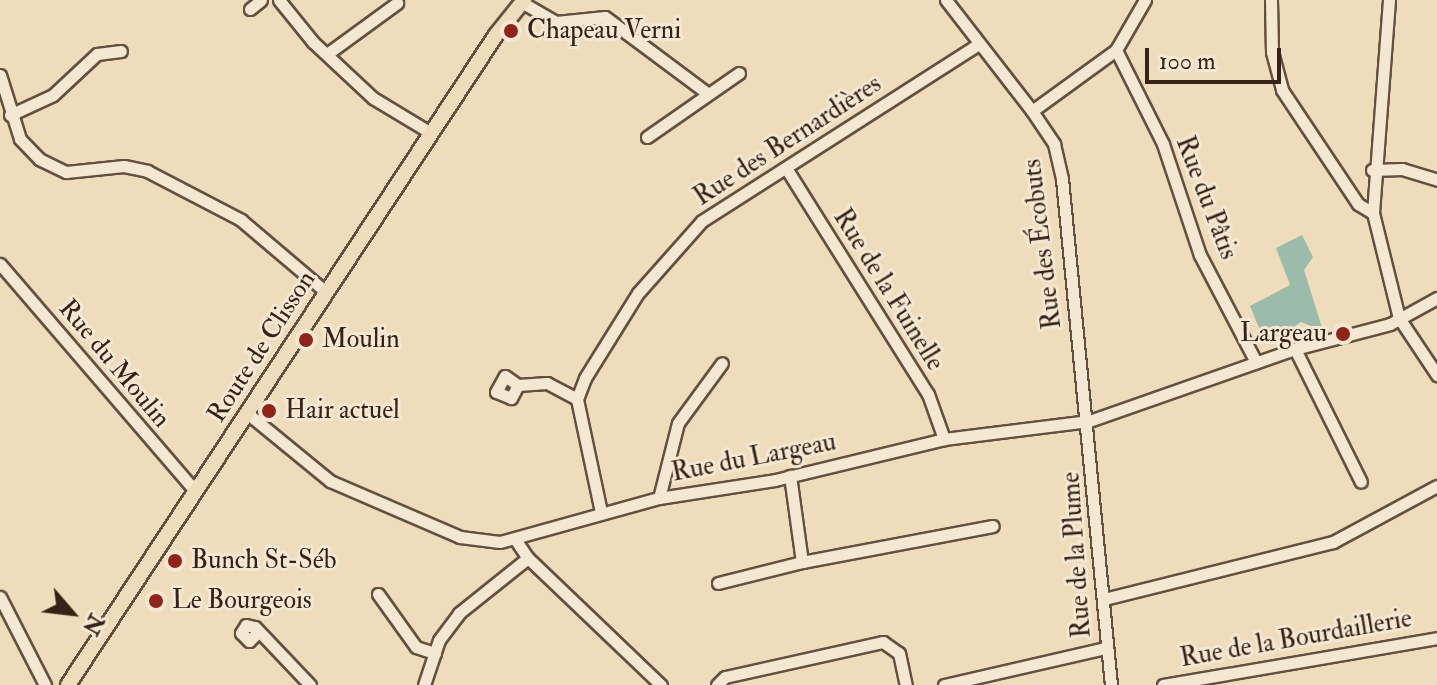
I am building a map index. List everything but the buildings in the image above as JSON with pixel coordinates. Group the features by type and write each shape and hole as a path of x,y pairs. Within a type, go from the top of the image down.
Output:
{"main road":[{"name":"Route de Clisson","path":"68,685 520,1"}],"street":[{"path":"250,9 261,0"},
{"path":"279,0 327,54 382,106 431,133"},
{"name":"Rue des Écobuts","path":"946,0 1054,144 1062,179 1070,292 1089,421"},
{"path":"1032,111 1116,50 1145,0"},
{"path":"1271,0 1272,52 1282,90 1358,204 1373,213"},
{"path":"1389,0 1372,170 1373,213 1399,318 1437,375"},
{"path":"520,1 556,22 605,17 707,93"},
{"path":"327,54 397,3"},
{"name":"Rue des Bernardières","path":"577,399 585,378 638,293 688,234 977,45"},
{"name":"Rue du Pâtis","path":"1116,50 1163,144 1200,255 1256,362"},
{"path":"10,115 53,95 97,54 121,51"},
{"path":"647,137 739,73"},
{"path":"0,75 3,102 26,147 46,164 72,172 124,166 147,171 241,220 326,292"},
{"name":"Rue de la Fuinelle","path":"786,168 928,394 944,439"},
{"path":"1372,170 1402,169 1437,180"},
{"name":"Rue du Moulin","path":"0,264 195,491"},
{"name":"Rue du Largeau","path":"247,413 320,475 460,537 486,542 515,539 601,512 659,498 790,476 944,439 1089,421 1295,349 1399,318 1437,298"},
{"path":"1295,349 1361,482"},
{"path":"659,498 678,423 722,363"},
{"path":"518,385 547,383 577,399 601,512"},
{"name":"Rue de la Plume","path":"1089,421 1111,685"},
{"path":"790,476 802,562"},
{"path":"1104,599 1333,542 1437,486"},
{"path":"718,583 802,562 993,526"},
{"path":"515,539 528,558 661,685"},
{"path":"424,685 435,653 459,613 528,558"},
{"path":"378,594 416,647 435,653"},
{"path":"0,597 45,685"},
{"path":"257,633 310,685"},
{"name":"Rue de la Bourdaillerie","path":"1163,685 1437,638"},
{"path":"717,685 725,677 883,642 899,653 906,685"},
{"path":"944,685 1106,648"}],"shaded area":[{"path":"1302,235 1313,257 1304,270 1323,331 1301,322 1273,341 1264,340 1250,306 1290,285 1276,248"}],"place":[{"name":"Chapeau Verni","path":"511,31"},
{"name":"Largeau","path":"1343,334"},
{"name":"Moulin","path":"306,340"},
{"name":"Hair actuel","path":"269,411"},
{"name":"Bunch St-Séb","path":"175,561"},
{"name":"Le Bourgeois","path":"156,601"}]}
